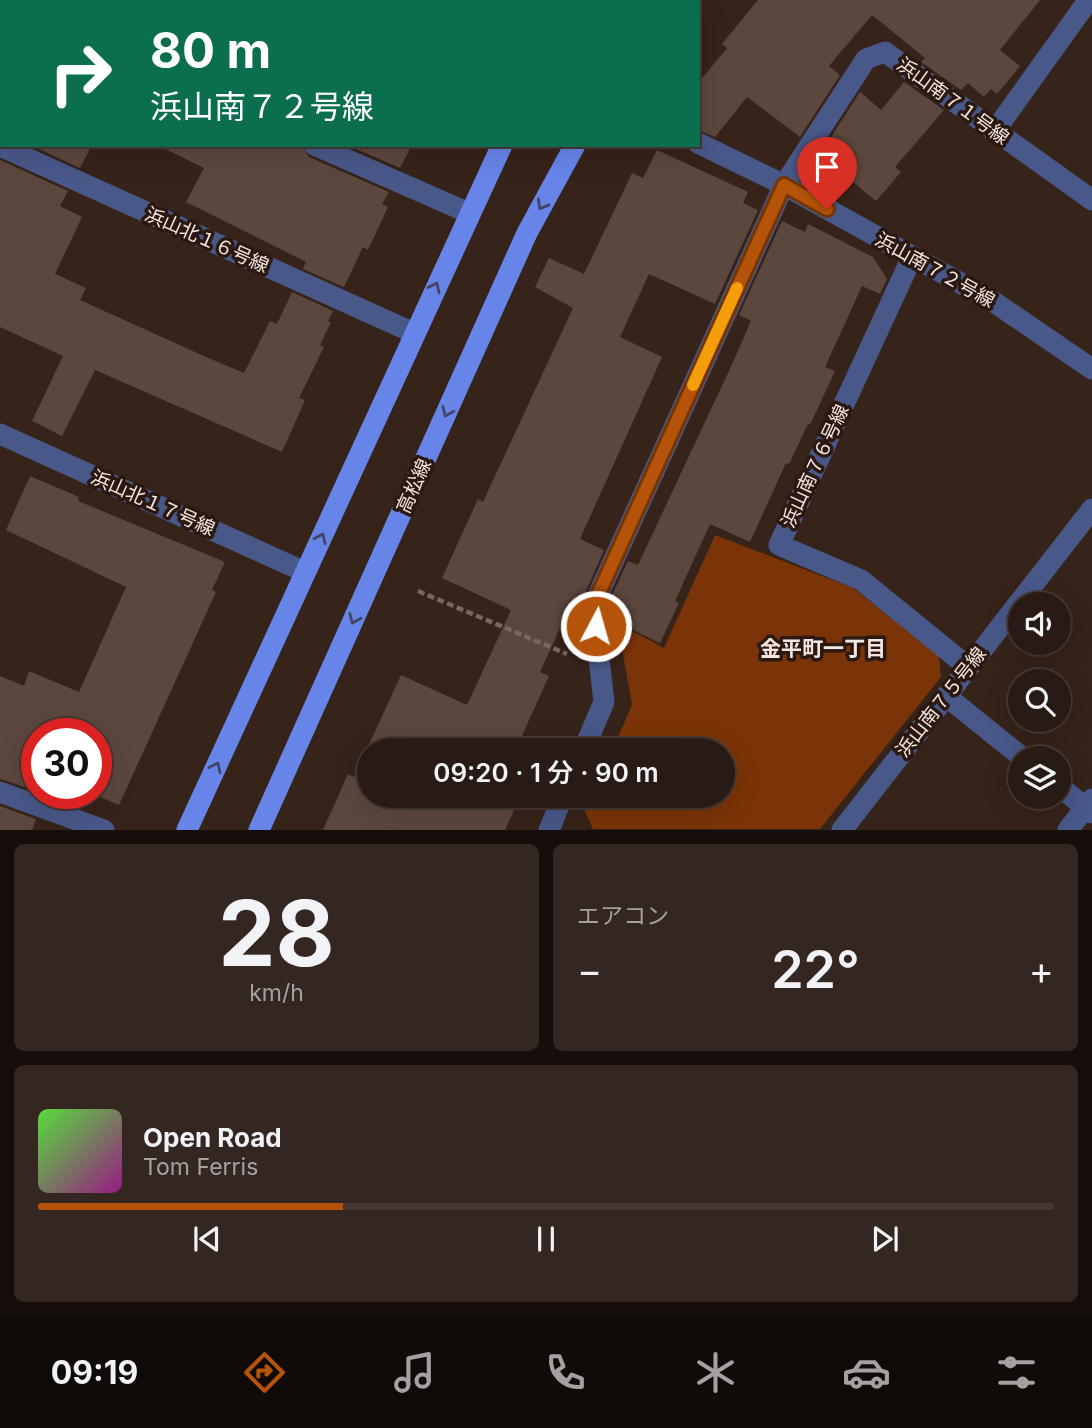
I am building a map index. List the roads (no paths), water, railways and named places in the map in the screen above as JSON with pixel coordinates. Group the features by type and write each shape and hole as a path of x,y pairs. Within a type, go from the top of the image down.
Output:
{"main road":[{"path":"187,830 501,147"},
{"name":"高松線","path":"259,830 527,233 574,147"}],"street":[{"path":"994,131 1085,5"},
{"name":"浜山南７１号線","path":"784,185 866,59 885,52 1092,200"},
{"name":"浜山南７２号線","path":"700,144 784,185 991,300 1092,369"},
{"name":"浜山北１６号線","path":"2,147 414,333"},
{"path":"319,147 470,213"},
{"path":"589,738 604,702 593,606 784,185"},
{"name":"浜山南７６号線","path":"912,257 779,545 861,580 968,667"},
{"name":"浜山北１７号線","path":"0,434 305,572"},
{"name":"浜山南７５号線","path":"842,830 1092,509"},
{"path":"946,696 1008,746"},
{"path":"0,792 104,830"},
{"path":"1068,830 1090,806 1071,794"},
{"path":"549,830 558,808"}],"district":[{"name":"金平町一丁目","path":"823,648"}]}
